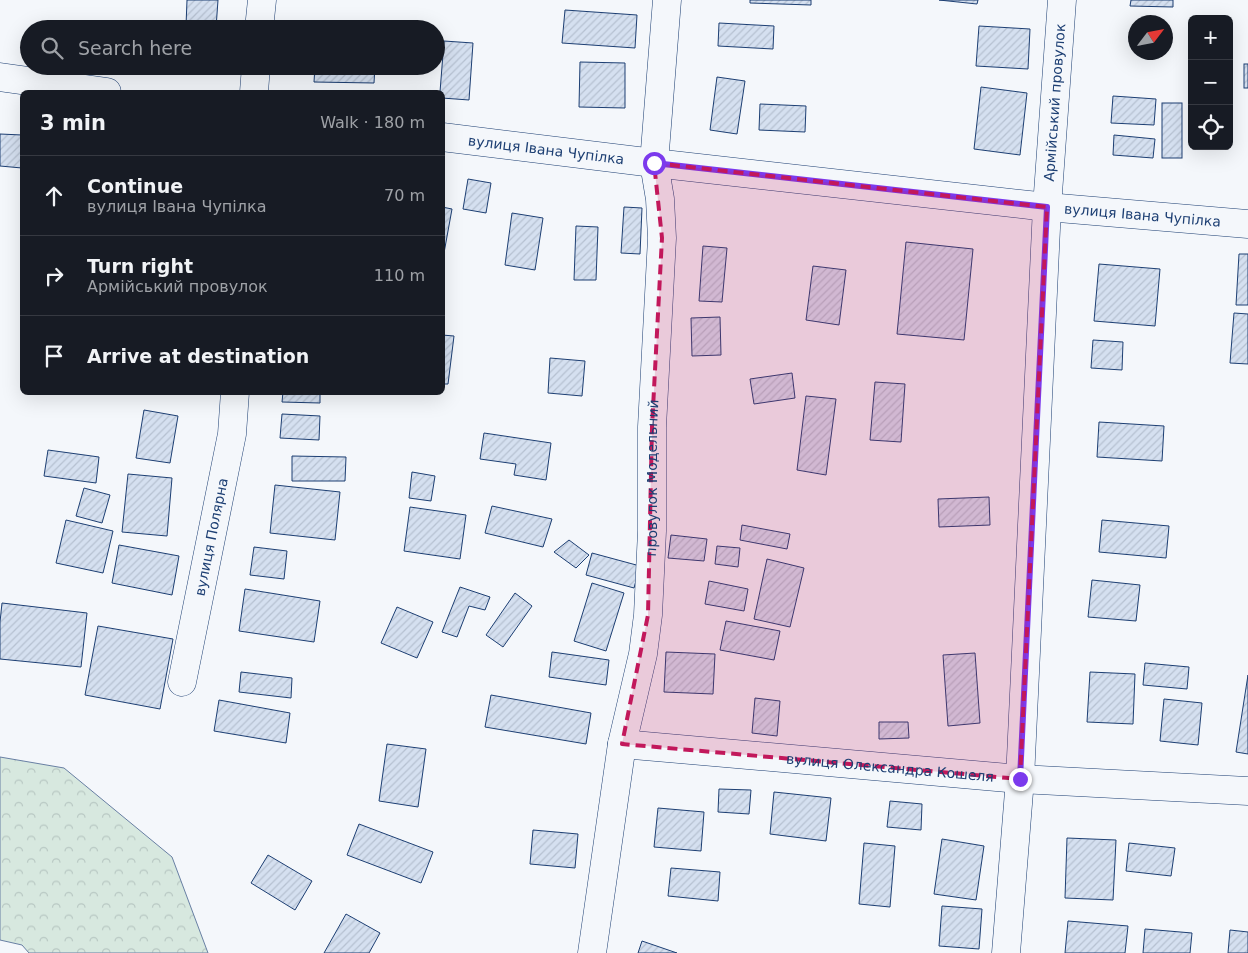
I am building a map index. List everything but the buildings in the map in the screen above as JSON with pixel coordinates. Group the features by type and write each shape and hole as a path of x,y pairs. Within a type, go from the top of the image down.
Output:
{"street":[{"path":"260,20 262,0"},
{"name":"провулок Модельний","path":"592,953 622,744 643,654 648,615 652,531 652,427 662,238 660,199 654,163 666,0"},
{"name":"Армійський провулок","path":"1006,953 1020,779 1047,207 1062,0"},
{"path":"254,90 255,75"},
{"path":"0,77 94,90"},
{"name":"вулиця Івана Чупілка","path":"445,137 1047,207 1248,224"},
{"name":"вулиця Полярна","path":"182,682 232,434 235,395"},
{"name":"вулиця Олександра Кошеля","path":"622,744 1020,779 1248,791"}],"highlighted area":[{"path":"654,163 1047,207 1020,779 622,744 648,615 652,427 662,238"}],"green space":[{"path":"0,757 64,768 172,857 208,953 29,953 22,945 0,940"}],"route":[{"path":"654,163 1047,207 1020,779"}]}
